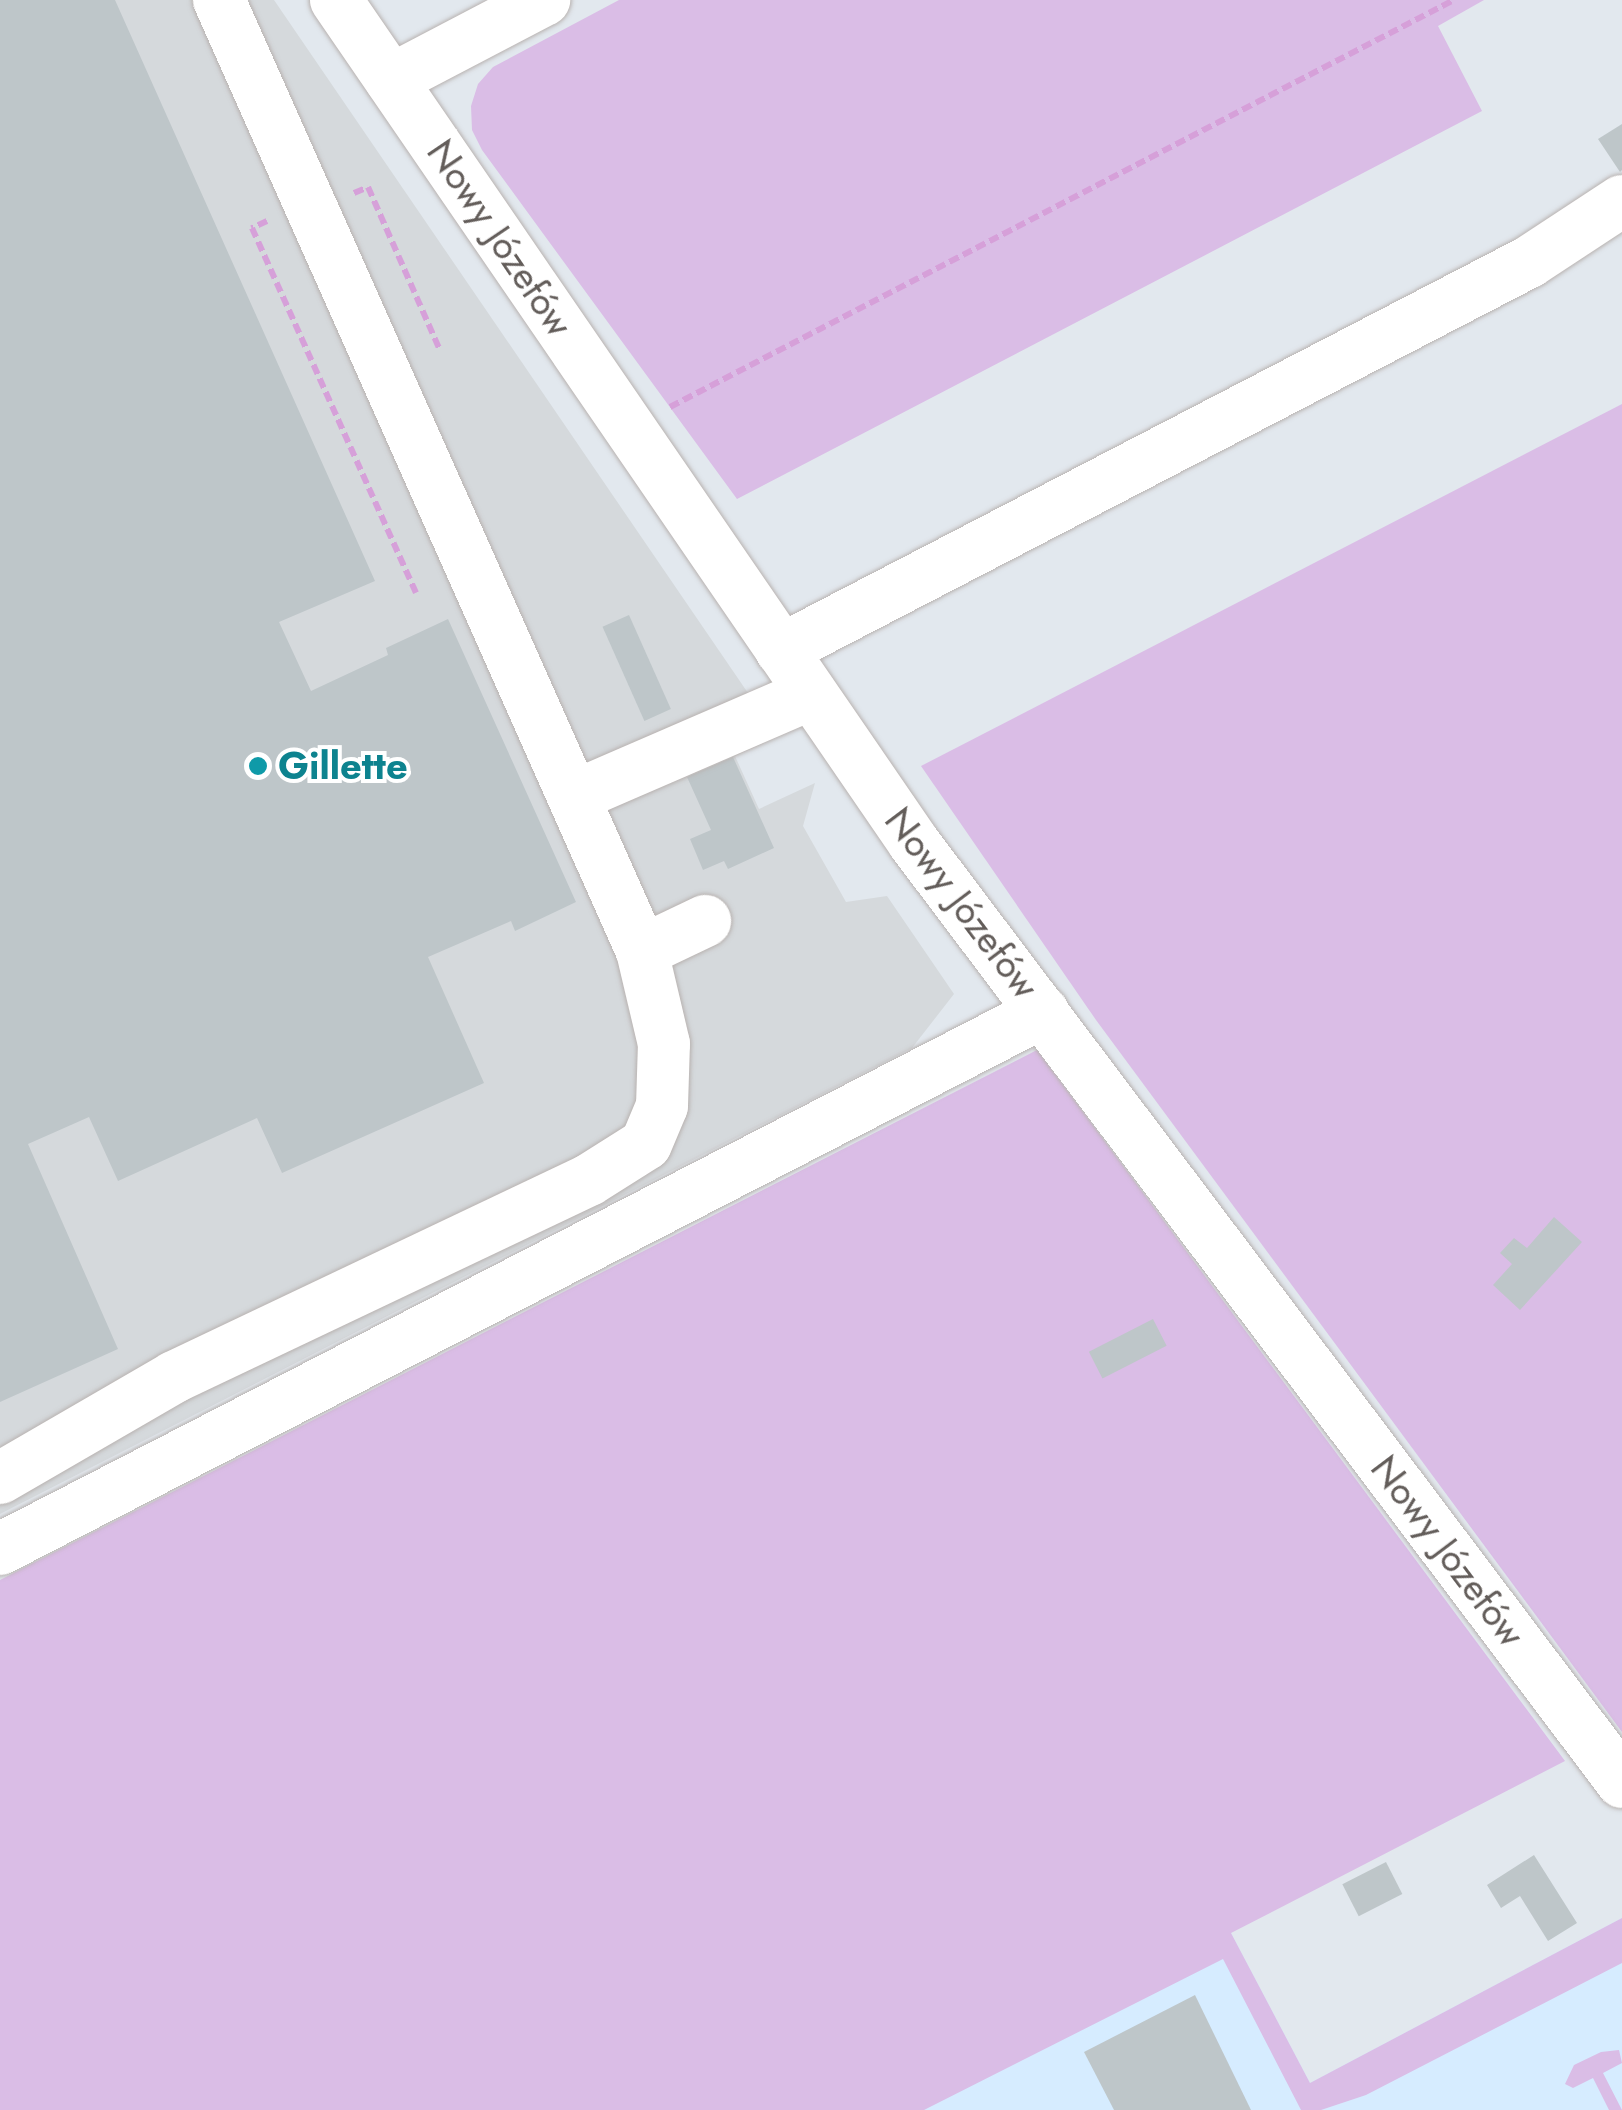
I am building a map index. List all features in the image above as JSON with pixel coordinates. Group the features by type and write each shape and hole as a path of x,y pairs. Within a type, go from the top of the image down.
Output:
{"street":[{"path":"0,1478 174,1378 589,1180 646,1144 662,1106 664,1044 642,951 219,0"},
{"name":"Nowy Józefów","path":"336,0 914,843 1622,1782"},
{"path":"391,80 544,0"},
{"path":"781,650 1529,262 1622,202"},
{"path":"575,796 811,694"},
{"path":"642,951 705,921"},
{"path":"0,1549 1044,1012"}],"path":[{"path":"629,428 1454,0"}],"shaded area":[{"path":"0,0 274,0 748,693 737,703 764,743 735,756 759,809 815,783 803,826 846,902 887,896 954,994 912,1048 0,1514"},
{"path":"619,0 1484,0 1438,26 1482,111 737,499 482,150 472,130 471,106 478,84 493,67"},
{"path":"1622,404 1622,1732 1096,1020 921,766"},
{"path":"1037,1050 1565,1761 1231,1933 1310,2083 1622,1918 1622,1963 1366,2095 1321,2110 1301,2110 1223,1959 924,2110 0,2110 0,1580"},
{"path":"1622,1918 1622,2110 887,2110 1231,1933 1310,2083"},
{"path":"1619,2050 1622,2063 1603,2073 1622,2110 1609,2110 1593,2078 1573,2088 1565,2084 1574,2065 1601,2052"}],"building":[{"name":"Gillette","path":"0,0 115,0 375,581 279,622 311,691 388,655 386,648 448,619 576,902 515,931 511,921 428,957 484,1083 282,1173 257,1118 118,1181 89,1117 28,1144 118,1349 0,1402"},
{"path":"1622,124 1622,170 1620,172 1598,139"},
{"path":"629,615 671,709 644,721 603,627"},
{"path":"733,757 774,848 728,869 724,861 703,870 690,839 711,830 687,777"},
{"path":"1554,1217 1582,1242 1520,1310 1493,1285 1512,1264 1500,1253 1514,1238 1527,1248"},
{"path":"1153,1319 1167,1346 1102,1378 1089,1352"},
{"path":"1534,1855 1577,1923 1548,1941 1520,1896 1501,1908 1487,1885"},
{"path":"1386,1862 1402,1894 1359,1916 1342,1884"},
{"path":"1195,1995 1251,2110 1114,2110 1084,2052"}],"place":[{"name":"Gillette","path":"258,766"}]}
